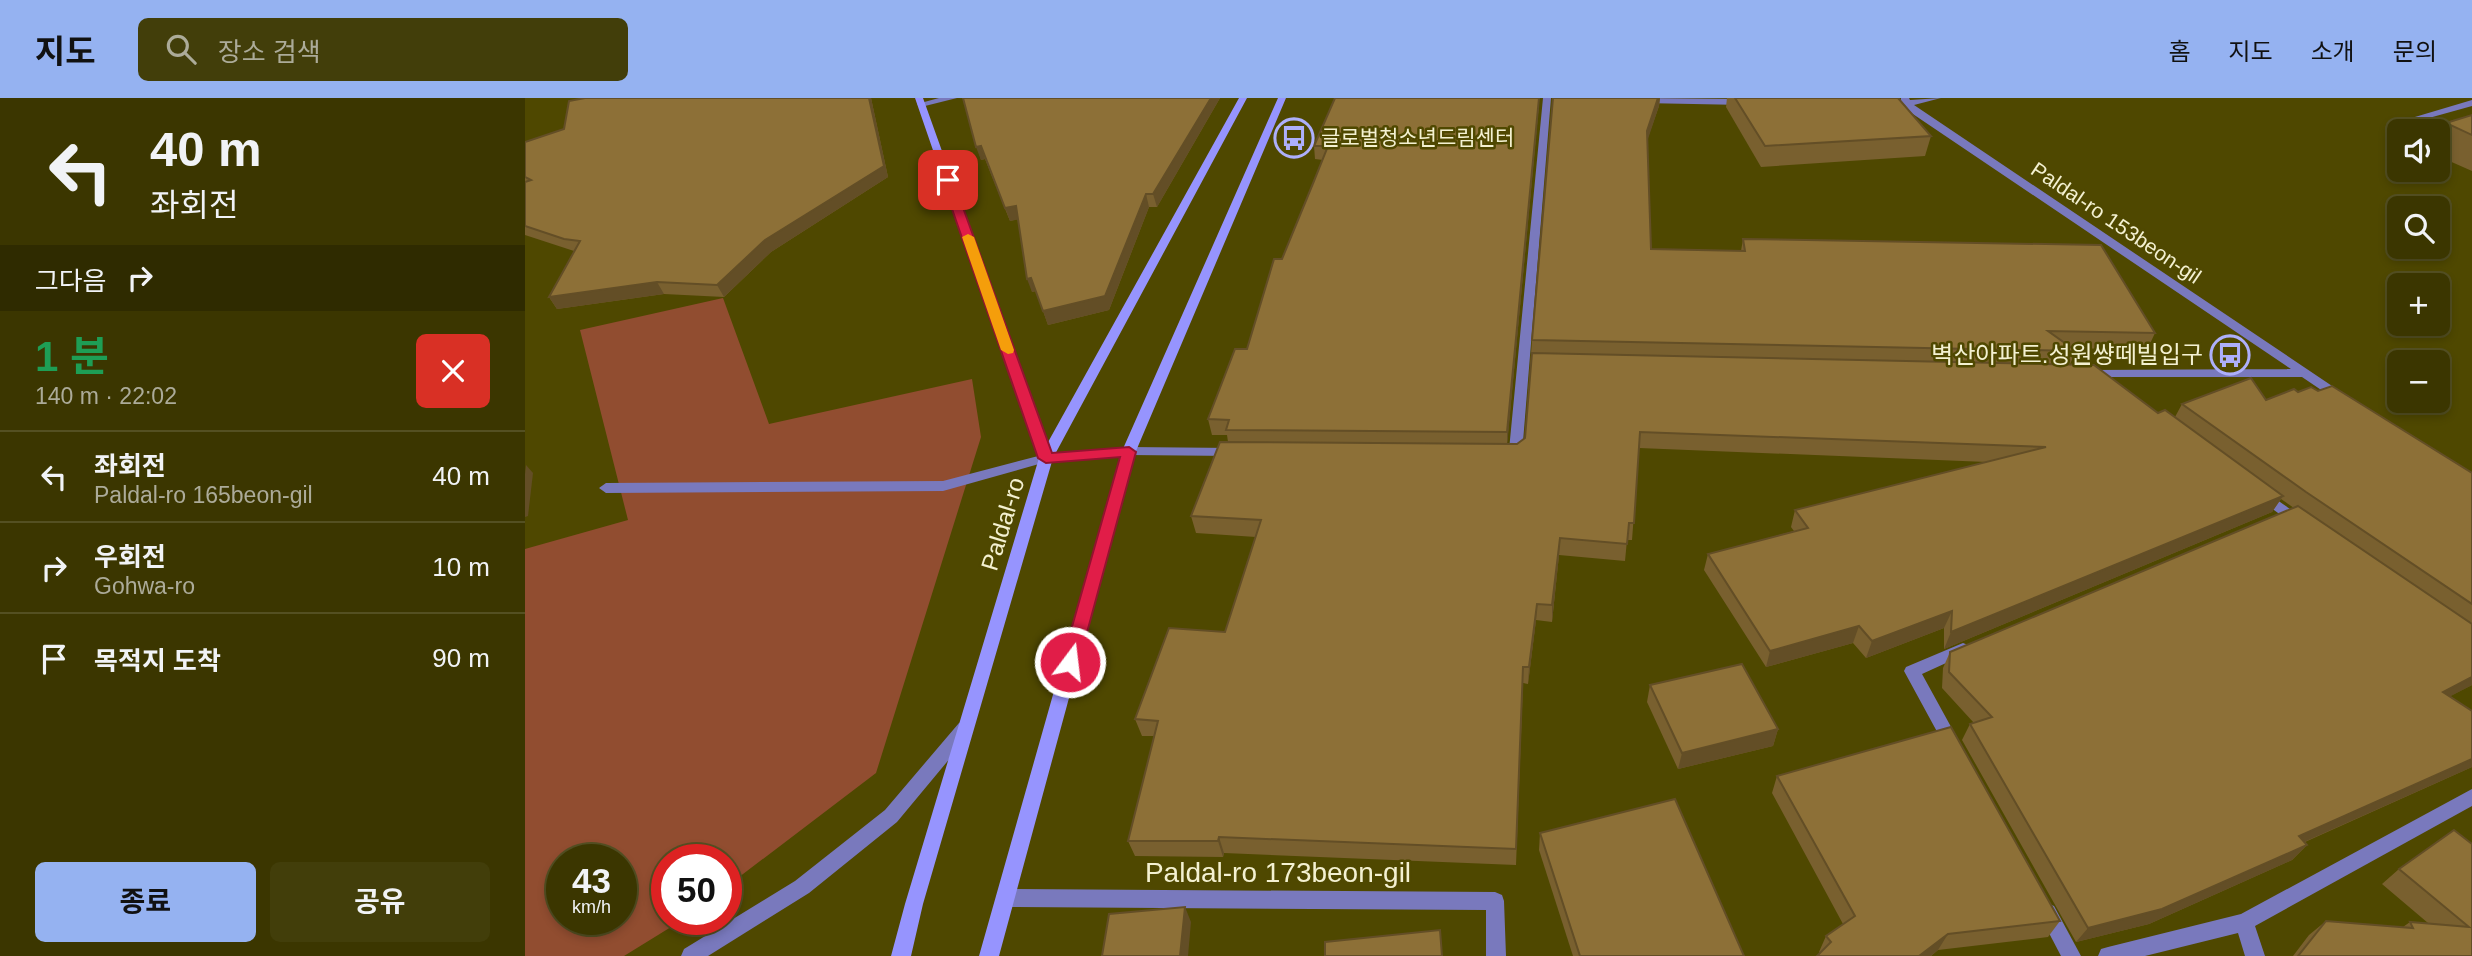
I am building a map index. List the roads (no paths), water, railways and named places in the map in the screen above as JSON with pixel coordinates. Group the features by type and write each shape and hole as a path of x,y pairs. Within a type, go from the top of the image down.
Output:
{"main road":[{"name":"Paldal-ro","path":"901,956 1046,458 1243,98"},
{"path":"989,956 1129,452 1282,98"},
{"path":"920,101 1046,458"}],"street":[{"path":"920,101 953,98"},
{"path":"1536,98 1561,99"},
{"path":"1487,454 1515,454 1531,363 1547,98"},
{"path":"1894,104 1937,98"},
{"path":"1630,100 1755,102"},
{"name":"Paldal-ro 153beon-gil","path":"1906,101 2302,373 2358,408"},
{"path":"2415,119 2472,103"},
{"path":"2072,374 2302,373"},
{"path":"2099,375 2121,391"},
{"path":"606,488 943,486 1046,458 1129,452 1253,452"},
{"path":"2254,489 2281,516 2309,529"},
{"path":"1958,754 1912,671 1975,645"},
{"path":"691,956 802,887 891,816 966,727"},
{"path":"2108,956 2244,922 2472,797"},
{"path":"2038,897 2071,956"},
{"name":"Paldal-ro 173beon-gil","path":"1005,898 1496,901 1496,956"},
{"path":"2244,922 2255,956"}],"place":[{"name":"글로벌청소년드림센터","path":"1294,138"},
{"name":"벽산아파트.성원썅떼빌입구","path":"2230,355"}]}
